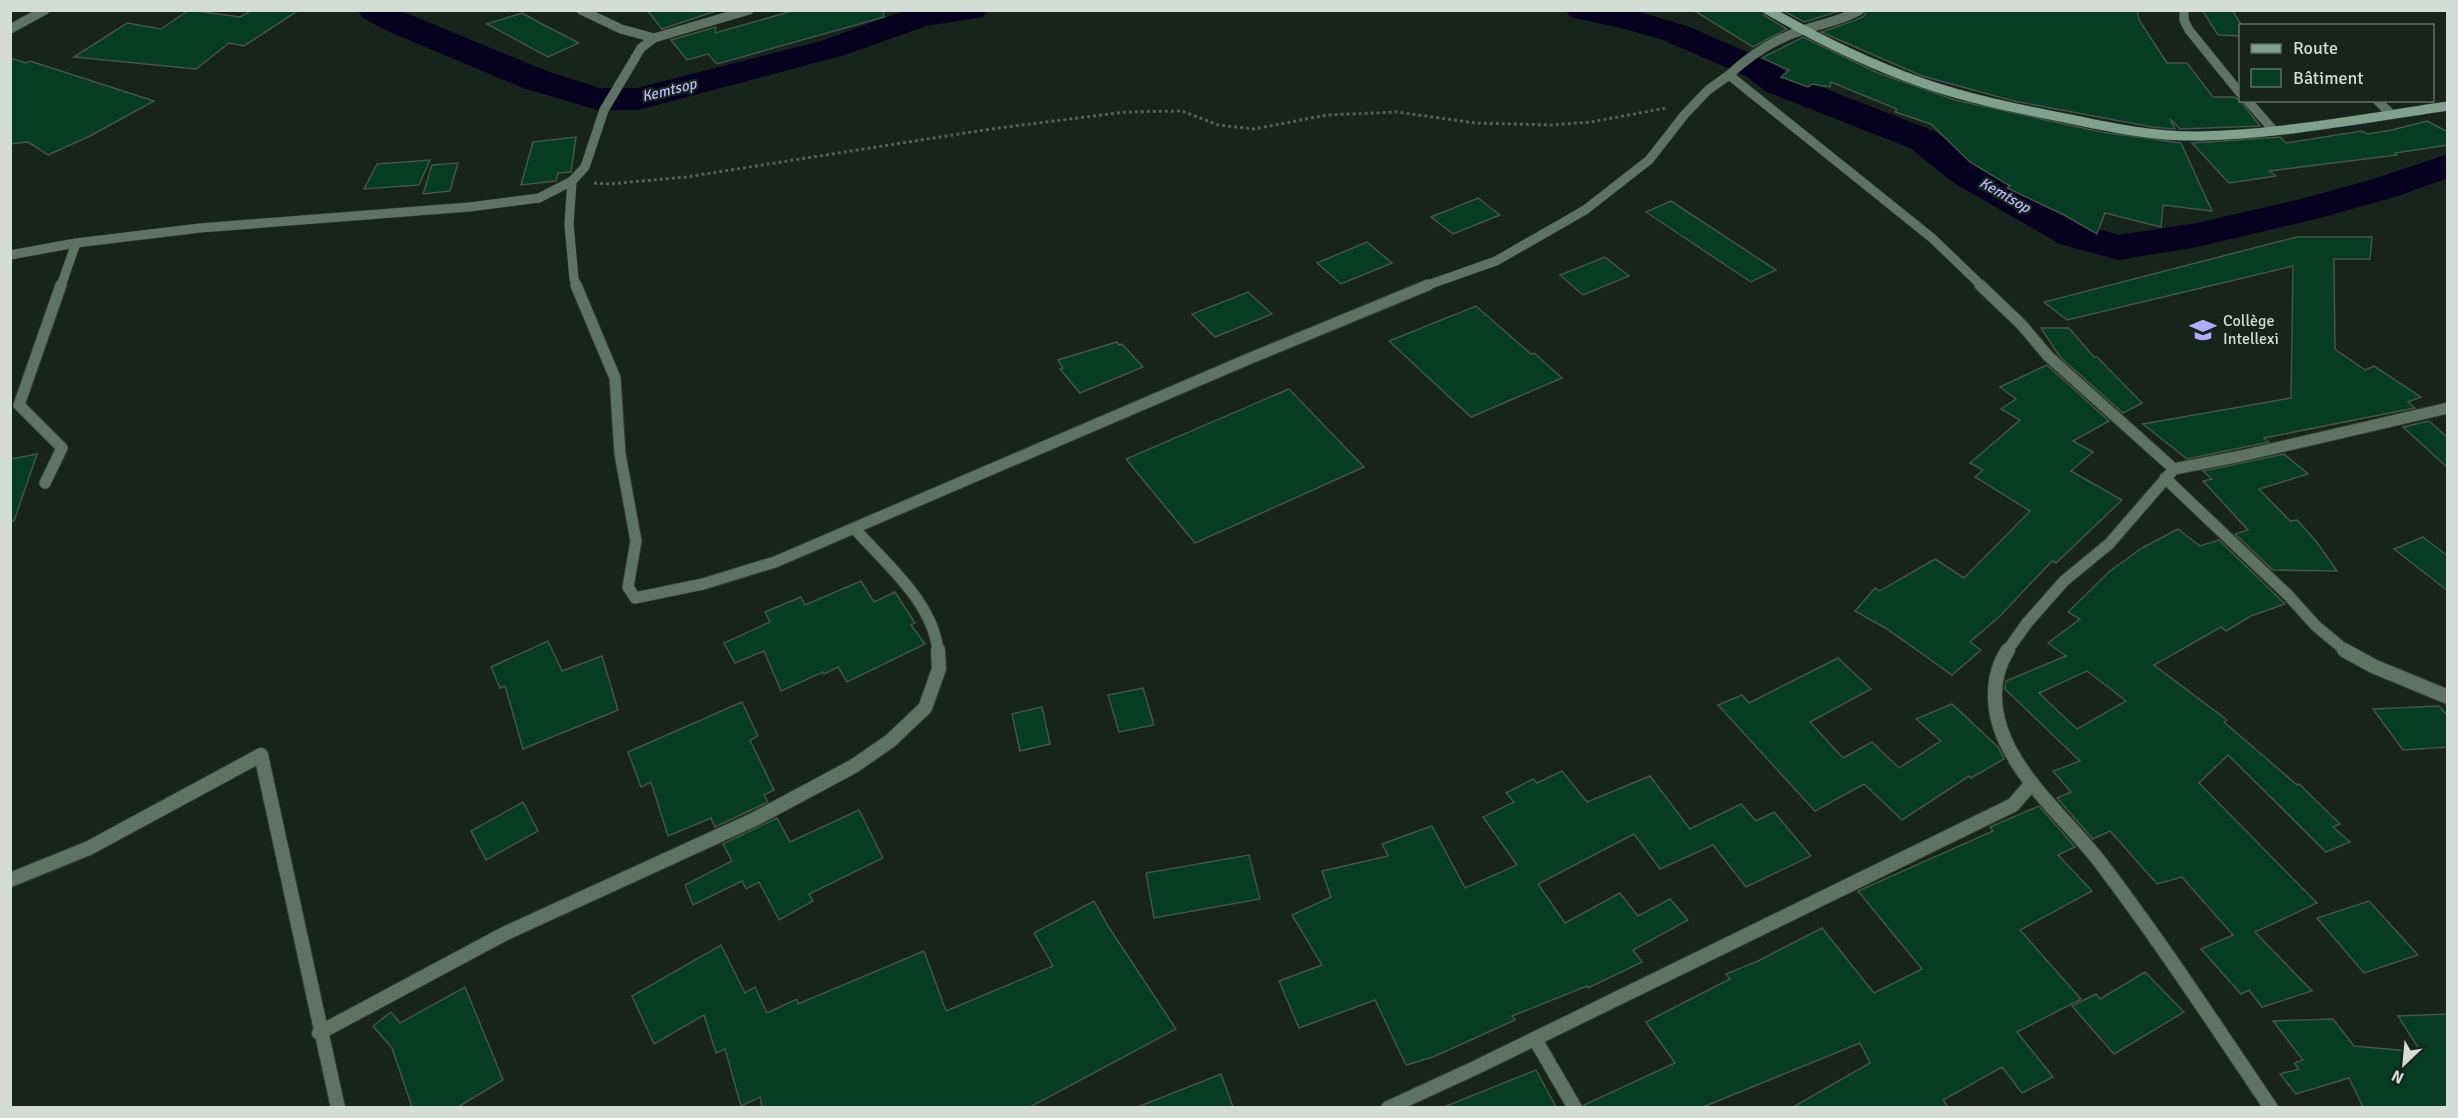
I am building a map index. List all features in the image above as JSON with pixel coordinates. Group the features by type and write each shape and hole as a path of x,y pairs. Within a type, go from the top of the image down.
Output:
{"street":[{"path":"10,29 45,10"},
{"path":"581,10 621,29 654,38"},
{"path":"10,255 76,243 200,228 469,207 539,198 572,181 585,167 604,110 641,48 654,38 750,10"},
{"path":"1768,10 1803,30 1880,66 1921,82 2005,106 2140,133 2173,136 2274,131 2448,106"},
{"path":"572,181 569,224 574,279 615,378 620,454 636,541 628,587 635,598 703,584 775,562 855,530 1246,360 1442,279 1496,261 1585,210 1649,160 1699,100 1759,49 1803,30 1849,17 1860,10"},
{"path":"2184,10 2184,20 2189,30 2239,91"},
{"path":"1731,72 1932,238 2021,324 2048,356 2169,473 2288,595 2316,627 2347,652 2373,666 2448,697"},
{"path":"2249,102 2274,131"},
{"path":"2379,102 2391,114"},
{"path":"45,483 63,448 20,405 76,243"},
{"path":"2271,1107 2200,1002 2099,861 2032,783 2005,741 1994,704 2000,662 2027,623 2064,581 2109,544 2146,504 2169,473 2448,408"},
{"path":"319,1033 377,999 512,931 831,781 887,744 926,706 940,666 934,635 922,608 855,530"},
{"path":"10,880 89,848 261,755 289,878 319,1033 338,1107"},
{"path":"1389,1107 1536,1039 2013,805 2032,783"},
{"path":"1536,1039 1575,1107"}],"path":[{"path":"572,181 609,184 686,177 991,129 1145,111 1182,111 1233,128 1254,129 1327,114 1397,112 1476,123 1552,125 1602,120 1699,100"}],"building":[{"path":"189,10 240,17 252,10 299,10 244,46 229,43 196,69 74,57 127,23 161,29"},
{"path":"647,10 719,10 662,29"},
{"path":"796,10 883,10 884,17 717,64 708,54 687,60 671,40 716,27 715,33"},
{"path":"1693,10 1761,10 1765,16 1787,29 1753,47"},
{"path":"1782,10 1843,10 1804,22"},
{"path":"1867,10 2137,10 2139,20 2167,63 2187,63 2213,97 2234,97 2239,100 2260,126 2180,129 2170,119 2175,129 2152,127 2014,101 1922,76 1821,32 1864,16"},
{"path":"2202,10 2232,10 2241,24 2239,36 2218,35"},
{"path":"522,13 579,43 548,57 487,24"},
{"path":"1803,37 1878,73 1955,100 2101,132 2181,143 2212,211 2163,205 2161,227 2105,213 2097,234 2064,215 2007,188 2010,186 1970,162 1931,124 1895,112 1897,109 1831,82 1830,87 1812,84 1808,87 1781,77 1789,70 1762,58"},
{"path":"10,58 26,63 30,61 154,101 90,136 48,155 28,142 10,144"},
{"path":"2427,121 2448,132 2448,145 2395,153 2397,155 2269,171 2276,176 2229,183 2192,143 2280,137 2286,143 2362,131 2367,134"},
{"path":"576,137 571,172 558,173 556,181 521,185 533,142"},
{"path":"430,160 419,185 364,189 377,164"},
{"path":"458,163 450,191 423,194 432,165"},
{"path":"1478,198 1500,215 1453,234 1431,217"},
{"path":"1671,201 1776,270 1751,282 1646,212"},
{"path":"2297,237 2372,237 2370,259 2334,259 2335,349 2365,370 2374,366 2421,397 2408,402 2415,408 2264,438 2269,442 2187,459 2143,424 2291,398 2293,266 2067,320 2044,302"},
{"path":"1367,242 1392,263 1341,284 1317,263"},
{"path":"1605,257 1629,276 1583,295 1560,275"},
{"path":"1248,292 1272,314 1215,337 1192,314"},
{"path":"1476,306 1562,378 1471,417 1389,341"},
{"path":"2041,328 2069,328 2094,357 2097,357 2142,403 2123,413 2060,357"},
{"path":"1117,342 1119,345 1122,344 1143,367 1080,393 1060,369 1063,368 1058,360"},
{"path":"2047,365 2109,421 2073,441 2093,452 2071,471 2122,500 2056,563 2052,561 1999,617 1970,642 1981,650 1952,675 1887,629 1855,611 1875,588 1880,591 1935,559 1964,578 2030,511 1975,477 1983,470 1970,463 2020,420 2001,409 2016,399 2000,387"},
{"path":"1289,389 1364,467 1195,543 1126,459"},
{"path":"2429,421 2448,438 2448,468 2403,427"},
{"path":"37,454 14,521 10,521 10,459"},
{"path":"2284,454 2308,474 2259,489 2290,521 2297,520 2316,541 2337,571 2273,570 2235,534 2248,530 2203,481 2212,479 2203,471"},
{"path":"2178,529 2200,546 2219,540 2285,604 2251,616 2226,631 2221,627 2154,665 2227,720 2224,722 2297,785 2299,784 2340,824 2333,827 2350,842 2326,852 2228,755 2199,783 2317,903 2255,932 2312,991 2262,1007 2249,990 2241,994 2201,949 2233,935 2182,877 2157,884 2110,831 2093,839 2057,798 2071,792 2053,771 2080,761 2005,689 2006,681 2066,656 2048,643 2080,619 2068,612 2110,571 2142,548","holes":["2087,671 2126,701 2077,729 2039,693"]},
{"path":"2423,537 2448,556 2448,591 2394,549"},
{"path":"861,581 874,602 895,592 915,623 911,625 925,644 847,682 838,667 781,691 764,651 735,663 724,643 770,622 765,612 801,597 805,605"},
{"path":"548,641 562,671 602,656 618,710 523,749 505,686 500,688 491,667"},
{"path":"1838,658 1871,689 1810,722 1843,758 1872,742 1899,768 1941,741 1916,719 1952,704 1998,747 2004,759 1971,778 1969,776 1902,820 1864,784 1815,811 1718,705 1742,695 1749,703"},
{"path":"1143,688 1154,725 1119,732 1108,695"},
{"path":"742,702 758,736 750,740 774,790 764,795 768,802 715,827 711,818 668,836 651,782 641,787 628,752"},
{"path":"2439,706 2448,716 2448,747 2403,750 2373,709"},
{"path":"1042,707 1050,744 1020,751 1012,714"},
{"path":"1562,771 1587,802 1650,776 1690,829 1741,804 1756,821 1774,812 1811,856 1746,887 1713,845 1660,869 1634,834 1538,884 1565,923 1620,893 1638,916 1670,899 1688,920 1633,950 1642,962 1588,988 1587,986 1512,1016 1515,1020 1433,1057 1406,1065 1375,1000 1299,1028 1279,981 1322,965 1292,915 1331,897 1322,871 1388,856 1382,844 1432,826 1465,888 1517,865 1483,817 1514,802 1506,793 1533,779 1537,783"},
{"path":"523,802 538,831 486,860 471,831"},
{"path":"2039,806 2075,847 2058,855 2092,891 2020,930 2081,999 2017,1032 2053,1077 2022,1093 2002,1067 1943,1100 1948,1107 1793,1107 1870,1063 1860,1043 1703,1107 1584,1107 1584,1105 1675,1063 1646,1022 1730,979 1726,974 1758,961 1822,928 1874,993 1922,969 1858,891 1993,831 1990,827"},
{"path":"859,810 883,858 809,894 813,901 779,920 759,882 746,889 742,881 693,905 685,885 732,861 723,844 777,818 790,842"},
{"path":"1249,855 1260,899 1154,918 1146,873"},
{"path":"1094,901 1176,1029 1030,1107 762,1107 760,1097 741,1106 725,1049 716,1053 704,1015 654,1044 632,996 721,945 745,993 755,987 767,1013 797,999 798,1004 924,951 946,1011 1053,966 1034,933"},
{"path":"2369,901 2418,955 2364,973 2317,918"},
{"path":"2145,972 2184,1012 2114,1054 2072,1006 2096,994 2100,999"},
{"path":"465,987 503,1080 458,1107 412,1107 392,1048 373,1026 391,1012 400,1023"},
{"path":"2448,1014 2448,1107 2363,1107 2349,1078 2296,1094 2280,1074 2299,1069 2294,1063 2303,1060 2273,1021 2333,1019 2354,1046 2421,1052 2398,1016"},
{"path":"1536,1070 1556,1107 1444,1107"},
{"path":"1221,1074 1233,1107 1140,1107 1140,1106"}],"waterway":[{"name":"Kemtsop","path":"374,10 397,23 536,80 598,99 638,99 833,48 920,17 971,10"},
{"name":"Kemtsop","path":"1582,10 1631,20 1675,33 1758,69 1780,84 1923,140 1968,175 2074,235 2118,248 2197,235 2310,209 2384,188 2448,165"}],"place":[{"name":"Collège Intellexi","path":"2203,330"}]}
